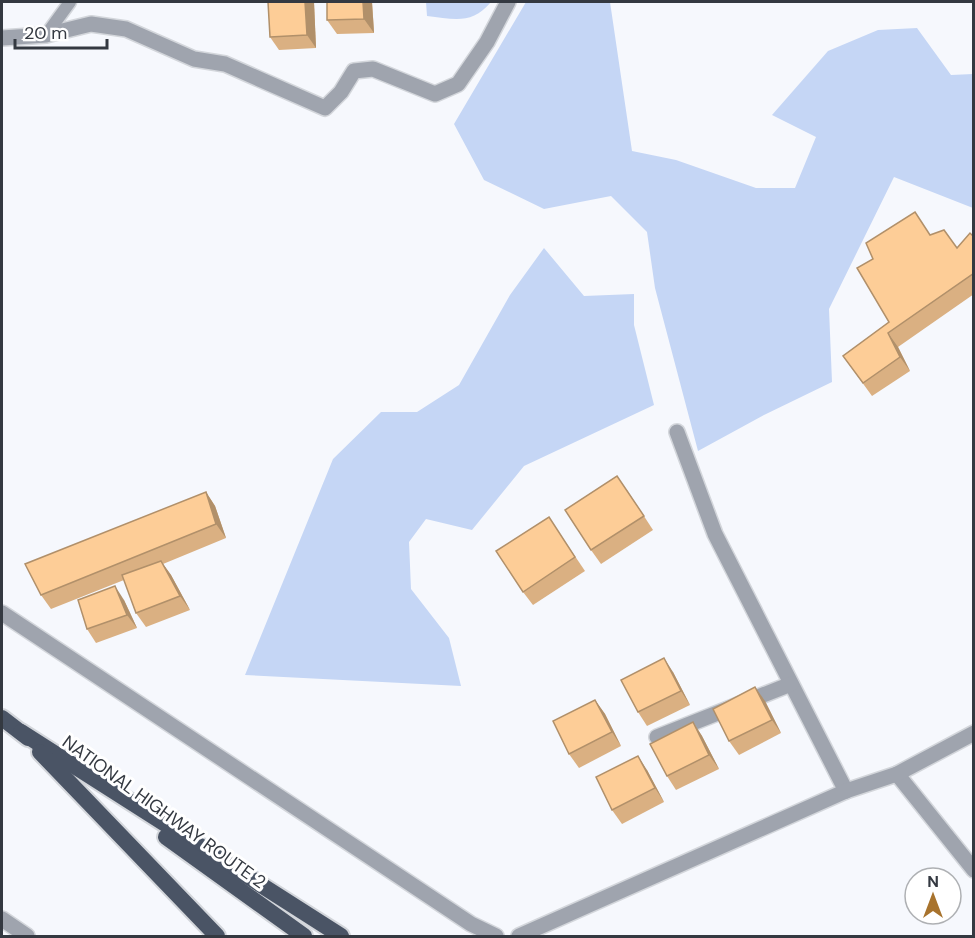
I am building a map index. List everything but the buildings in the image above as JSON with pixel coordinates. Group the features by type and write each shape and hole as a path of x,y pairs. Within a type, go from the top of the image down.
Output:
{"highway":[{"name":"NATIONAL HIGHWAY ROUTE 2","path":"2,718 304,936"},
{"path":"21,732 217,936"},
{"path":"21,732 341,936"}],"street":[{"path":"2,38 46,34 91,24 126,29 194,59 225,64 325,108 341,92 354,71 373,69 435,94 458,84 487,42 508,2"},
{"path":"677,432 715,534 846,792"},
{"path":"2,613 471,924 496,936"},
{"path":"657,737 791,684"},
{"path":"519,936 846,792 897,774 974,733"},
{"path":"897,774 974,870"},
{"path":"2,919 27,936"}],"lane":[{"path":"46,34 70,2"}],"shaded area":[{"path":"426,2 491,2 477,14 454,19 427,16"},
{"path":"526,2 610,2 632,151 676,160 756,188 795,188 816,137 772,115 828,51 878,30 917,28 951,75 973,74 973,208 894,177 829,309 832,382 698,451 655,288 647,232 611,196 544,209 484,180 454,124"},
{"path":"544,248 584,296 634,294 634,325 654,405 524,466 472,530 426,519 409,542 411,589 449,638 461,686 245,675 333,459 381,412 417,412 459,385 510,295"}]}
